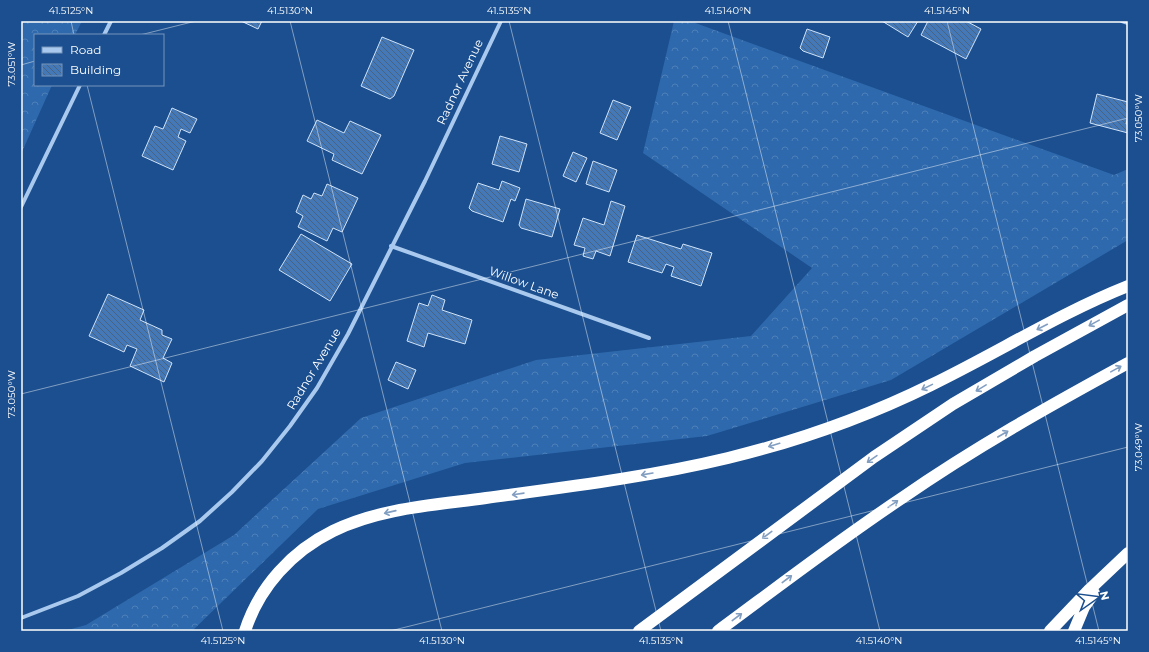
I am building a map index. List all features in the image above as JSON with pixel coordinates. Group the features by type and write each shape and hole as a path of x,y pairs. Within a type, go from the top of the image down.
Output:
{"highway":[{"path":"245,631 249,617 262,594 281,569 306,548 333,531 358,521 394,511 640,476 728,458 776,444 856,419 895,402 968,367 1074,310 1128,286"},
{"path":"639,631 874,457 953,404 1035,356 1128,305"},
{"path":"718,631 827,550 916,489 979,448 1060,400 1128,363"},
{"path":"1050,631 1090,589 1128,553"},
{"path":"1074,631 1084,607 1099,586 1128,553"}],"street":[{"path":"104,34 111,21"},
{"name":"Radnor Avenue","path":"21,618 78,596 121,573 162,548 200,521 232,492 262,461 290,426 317,388 348,334 425,181 500,21"},
{"path":"1122,21 1128,23"},
{"path":"21,207 80,86"},
{"name":"Willow Lane","path":"391,246 650,338"}],"green space":[{"path":"21,21 82,21 76,34 34,34 34,86 52,86 21,154"},
{"path":"674,21 690,21 1114,175 1128,169 1128,240 891,380 707,436 465,463 318,509 192,631 64,631 86,625 234,535 361,418 536,360 751,336 812,268 643,153"}],"building":[{"path":"241,21 262,21 258,29"},
{"path":"882,21 918,21 908,37"},
{"path":"928,21 966,21 981,29 966,59 921,35"},
{"path":"807,29 830,37 823,58 803,51 800,48"},
{"path":"382,37 414,50 394,96 390,99 361,86"},
{"path":"1097,94 1128,102 1128,116 1126,124 1128,124 1128,133 1090,123"},
{"path":"613,100 631,107 617,140 600,133"},
{"path":"172,108 197,119 190,133 181,129 178,137 186,141 173,170 142,156 155,126 163,129"},
{"path":"317,120 344,133 350,121 381,135 362,174 332,160 334,154 307,141"},
{"path":"500,136 527,144 519,172 492,164"},
{"path":"573,152 587,158 576,182 563,176"},
{"path":"593,161 617,170 609,192 586,184"},
{"path":"502,181 520,188 515,201 511,199 503,222 472,211 469,208 478,183 499,190"},
{"path":"327,184 358,198 342,232 333,228 327,241 298,227 303,216 296,212 303,195 311,199 314,193 322,196"},
{"path":"526,199 560,209 552,237 521,228 519,225"},
{"path":"611,201 625,206 610,256 596,251 593,259 583,256 585,248 574,245 583,218 604,225"},
{"path":"301,234 352,264 330,301 279,270"},
{"path":"637,235 681,249 683,244 712,253 701,286 671,276 674,267 666,264 662,273 628,262"},
{"path":"108,294 144,310 140,320 162,330 162,335 172,339 163,358 172,363 164,382 130,366 137,349 127,345 124,352 89,336"},
{"path":"432,295 445,300 442,310 472,320 465,344 428,333 424,347 407,341 419,303 428,306"},
{"path":"396,362 416,370 408,389 388,380"}]}
